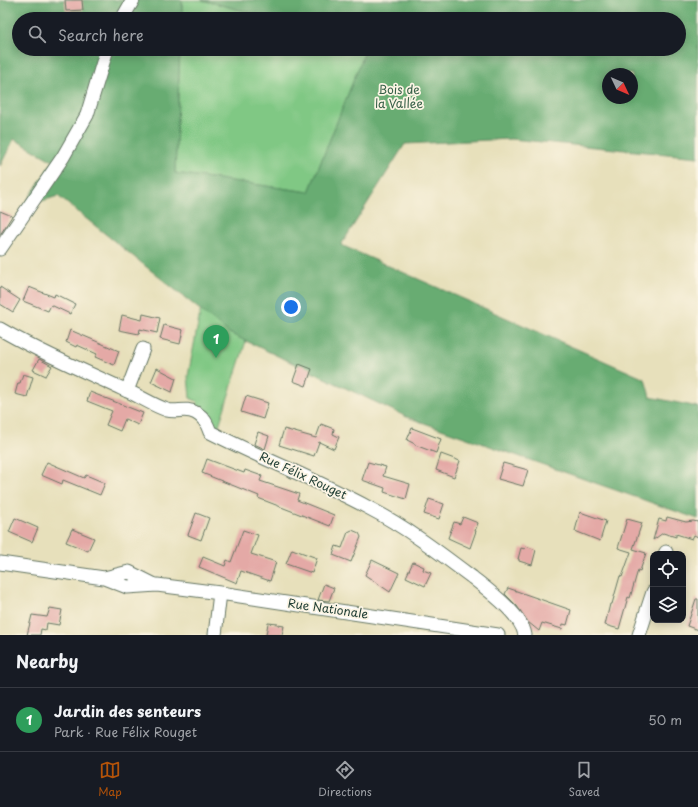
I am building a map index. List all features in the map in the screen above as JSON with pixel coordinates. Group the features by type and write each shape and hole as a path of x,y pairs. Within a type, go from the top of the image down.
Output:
{"street":[{"path":"126,12 133,0"},
{"path":"0,249 63,157 87,115 105,56"},
{"name":"Rue Félix Rouget","path":"0,329 23,343 166,410 173,412 185,409 194,412 205,422 210,432 322,483 371,509 411,534 493,593 519,621 524,635"},
{"path":"127,391 144,349"},
{"name":"Rue Nationale","path":"0,563 104,578 129,572 157,585 220,593 498,635"},
{"path":"215,635 220,593"},
{"path":"639,635 650,601"}],"green space":[{"name":"Bois de la Vallée","path":"0,0 182,0 182,12 12,12 12,56 180,56 175,173 309,192 363,56 686,56 686,12 248,12 202,0 698,0 698,157 511,139 405,144 341,245 645,379 650,397 698,407 698,519 407,417 229,333 58,196 23,207 53,161 14,139 0,166"},
{"path":"182,0 202,0 248,12 182,12"},
{"path":"180,56 363,56 309,192 175,173"},
{"path":"201,308 229,333 246,341 216,435 194,412 198,402 190,398 188,376"}],"building":[{"path":"65,0 82,0 83,10 66,11"},
{"path":"0,211 12,216 0,235"},
{"path":"0,287 20,300 13,312 0,304"},
{"path":"29,287 54,297 55,294 75,304 70,314 51,305 48,311 23,301"},
{"path":"143,314 160,318 157,333 140,329 139,334 119,330 122,315 142,320"},
{"path":"164,325 183,330 180,344 160,339"},
{"path":"70,330 119,351 114,365 95,357 97,354 66,342"},
{"path":"39,359 52,366 46,376 33,370"},
{"path":"299,364 312,369 306,386 293,381"},
{"path":"157,368 176,378 172,392 151,382"},
{"path":"23,374 33,377 27,397 15,394 18,383 20,383"},
{"path":"90,392 143,413 138,425 125,419 120,431 106,425 112,411 87,401"},
{"path":"246,396 268,403 263,419 241,412"},
{"path":"321,424 334,429 333,434 339,437 334,449 319,442 314,456 279,445 284,429 316,438"},
{"path":"412,428 441,439 436,453 415,445 407,440"},
{"path":"258,432 269,436 265,449 254,444"},
{"path":"441,454 460,461 454,477 436,470"},
{"path":"207,459 244,473 245,470 262,476 260,481 299,494 297,500 334,515 330,526 258,498 259,496 202,473"},
{"path":"47,462 84,478 86,475 105,483 100,495 63,480 62,484 41,475"},
{"path":"368,462 386,467 383,476 410,484 406,499 384,492 385,488 362,480"},
{"path":"503,463 528,470 523,486 498,479"},
{"path":"429,499 444,504 439,519 424,514"},
{"path":"580,512 606,521 600,541 575,531"},
{"path":"196,513 209,518 201,540 188,535"},
{"path":"463,517 478,523 470,548 448,538 454,522 460,524"},
{"path":"667,517 686,522 698,522 698,537 694,535 692,539 676,534 676,537 663,533 653,540 659,519 666,521"},
{"path":"15,518 38,528 32,542 9,532"},
{"path":"627,519 642,523 633,549 646,553 640,571 638,570 630,598 628,597 619,629 605,625 610,604 612,604 620,576 622,577 631,552 618,548"},
{"path":"72,529 94,538 88,551 66,542"},
{"path":"243,530 258,535 251,554 276,562 270,581 241,571 237,583 199,567 203,557 225,566 227,560 231,562"},
{"path":"352,530 359,533 361,537 351,562 333,555 336,546 342,548 348,532"},
{"path":"526,546 536,550 532,565 519,561 518,559 521,548 525,549"},
{"path":"292,549 317,558 312,573 286,564"},
{"path":"372,560 399,573 390,592 365,575"},
{"path":"413,562 424,567 423,570 431,573 425,586 406,577"},
{"path":"324,584 334,588 329,601 318,600"},
{"path":"508,588 571,610 567,625 563,624 562,629 542,623 539,631 528,622 517,606 505,594"},
{"path":"696,599 698,599 698,630 687,626"},
{"path":"50,608 62,610 59,625 47,623 46,630 41,629 40,635 27,635 32,615 47,617"},
{"path":"268,623 284,626 282,635 266,635"}],"place":[{"name":"Jardin des senteurs","path":"216,358"}]}
